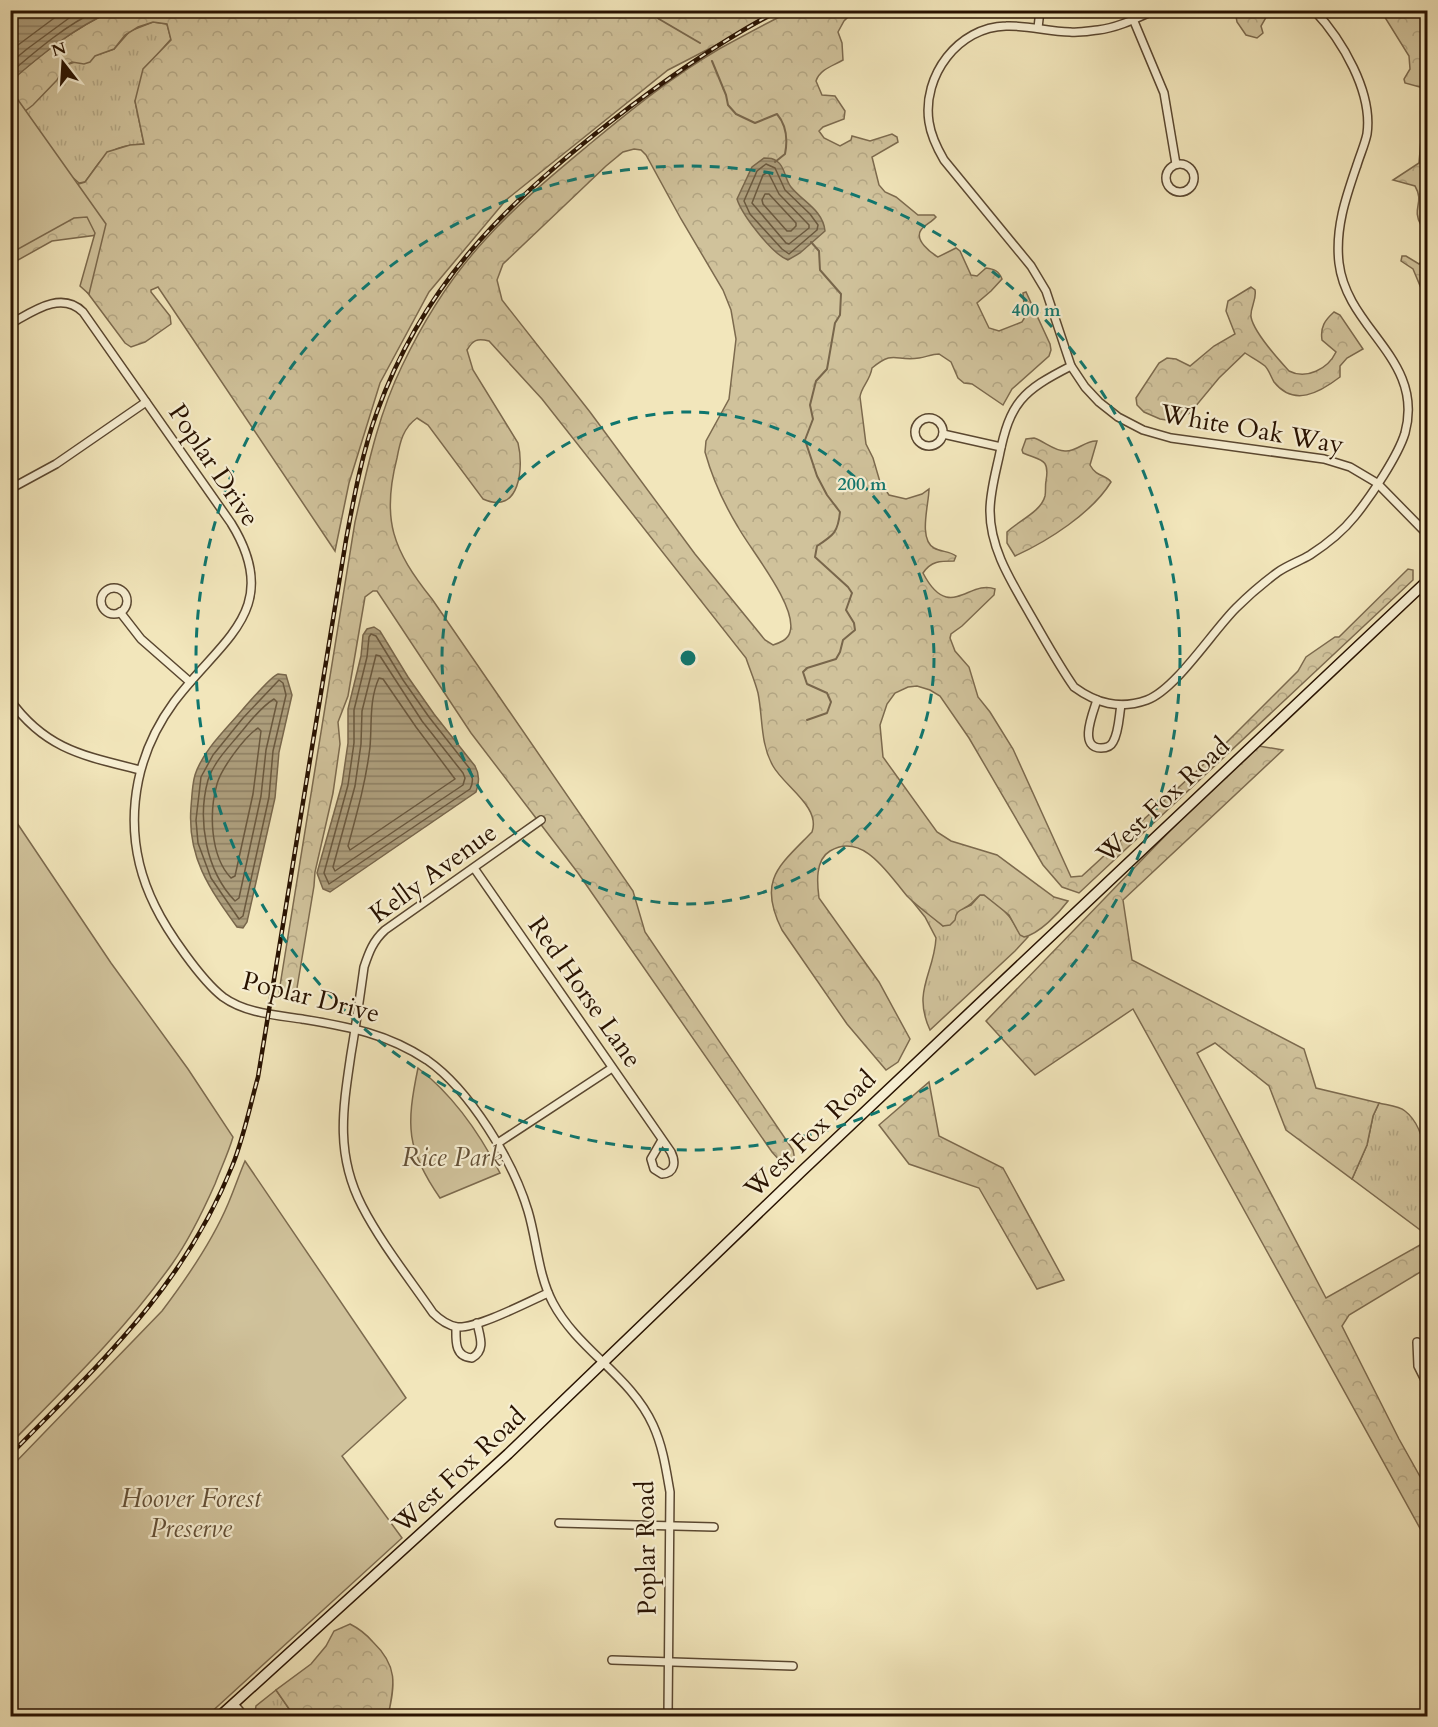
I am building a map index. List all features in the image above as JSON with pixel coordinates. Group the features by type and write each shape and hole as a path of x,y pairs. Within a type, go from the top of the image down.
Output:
{"street":[{"path":"1038,28 1040,10"},
{"name":"White Oak Way","path":"1155,10 1101,30 1071,33 1005,26 983,31 960,44 939,68 931,88 928,121 932,136 944,160 1031,266 1046,291 1071,366 1085,387 1118,417 1143,430 1171,438 1324,459 1350,467 1377,483 1428,535"},
{"path":"1071,366 1043,381 1020,399 1008,422 992,486 990,512 994,539 1004,569 1074,687 1089,698 1121,705 1148,700 1167,688 1234,609 1279,571 1310,555 1333,538 1355,516 1400,447 1407,424 1407,391 1398,368 1362,320 1347,295 1341,278 1338,228 1345,199 1367,136 1368,116 1359,82 1337,40 1314,10"},
{"path":"1133,19 1164,93 1176,164"},
{"path":"1176,164 1187,165 1194,174 1192,185 1185,191 1173,190 1167,184 1167,172 1176,164"},
{"name":"Poplar Drive","path":"10,324 40,307 57,303 74,304 83,312 231,523 249,561 251,595 242,621 229,640 174,702 155,732 140,770 133,814 136,845 142,874 156,908 204,979 223,996 251,1010 355,1028 397,1042 431,1063 462,1094 498,1143 521,1190 548,1293 565,1323 602,1363"},
{"path":"10,489 56,464 146,402"},
{"path":"929,418 939,423 943,434 936,444 928,446 918,441 915,430 918,422 929,418"},
{"path":"943,434 1001,447"},
{"name":"West Fox Road","path":"220,1716 440,1517 827,1147 1428,580"},
{"path":"120,612 141,639 190,682"},
{"path":"10,700 41,734 59,745 82,756 140,770"},
{"path":"1096,700 1088,736 1091,744 1099,748 1107,747 1113,742 1121,705"},
{"name":"Kelly Avenue","path":"456,1326 447,1323 433,1313 369,1219 350,1175 343,1144 343,1106 364,968 375,939 385,930 541,820"},
{"name":"Red Horse Lane","path":"474,868 662,1140 674,1158 675,1166 671,1171 662,1174 654,1169 651,1159 662,1140"},
{"path":"498,1143 612,1068"},
{"path":"477,1323 481,1351 472,1358 463,1356 459,1353 456,1343 456,1326 477,1323 548,1293"},
{"path":"1417,1342 1418,1366 1428,1386"},
{"name":"Poplar Road","path":"602,1363 630,1392 652,1422 664,1456 670,1492 668,1716"},
{"path":"559,1523 714,1527"},
{"path":"612,1660 793,1666"},
{"path":"234,1704 244,1716"}],"green space":[{"path":"112,11 782,11 668,70 506,200 429,292 380,383 349,483 335,551 158,287 151,292 170,316 171,324 145,342 131,347 125,343 87,292 98,235 52,241 11,264 11,204 85,182 107,152 130,145 144,144 135,101 143,69 171,40 167,24 153,22 138,27 125,35 114,49 95,56 90,62 84,64 72,62 66,65 57,80 33,105 11,122 10,81 46,51"},
{"path":"791,11 854,11 844,21 838,32 842,43 843,60 824,71 816,81 822,95 835,96 845,111 844,119 823,127 819,131 824,138 840,146 851,140 852,136 870,141 892,134 897,137 898,142 872,157 879,185 885,192 896,197 918,215 936,217 922,228 919,234 921,242 938,257 956,248 960,251 971,275 977,276 986,268 999,274 1002,279 977,303 989,328 999,331 1022,322 1025,317 1023,293 1026,292 1050,344 1049,356 1012,389 1003,405 972,384 964,383 958,378 951,362 939,354 911,359 895,357 880,362 872,368 860,397 866,444 880,482 889,495 906,499 929,489 926,537 934,548 956,556 954,561 933,564 923,573 932,588 950,597 986,587 995,589 994,595 951,634 950,638 955,651 969,667 978,697 1013,749 1071,877 1082,876 1215,754 1298,671 1306,657 1335,637 1339,637 1408,569 1413,570 1413,580 1079,893 1062,887 1043,865 969,738 940,696 917,686 895,693 887,704 880,725 883,757 937,832 951,841 997,855 1054,897 1068,901 1042,927 1024,937 1020,935 1009,915 984,895 980,895 970,905 959,911 950,925 943,926 911,900 883,867 864,851 842,846 825,855 818,872 819,898 879,982 910,1039 898,1062 886,1070 847,1024 782,930 775,913 772,886 775,875 781,865 812,832 813,823 807,805 778,774 769,757 764,739 758,693 746,658 542,399 489,341 478,340 471,344 467,350 473,370 518,443 520,464 517,486 505,501 495,502 483,499 428,425 417,418 408,426 403,436 392,480 391,517 400,549 408,565 633,891 645,932 793,1150 795,1160 789,1164 782,1163 772,1152 578,873 471,733 377,591 365,597 348,696 338,722 340,744 333,793 315,872 295,1000 278,998 355,522 386,404 410,349 438,300 460,270 496,228 536,190 606,130 669,82 719,49","holes":["641,150 723,290 731,310 736,339 729,399 706,441 705,452 728,509 772,578 787,608 791,621 789,635 773,645 765,640 695,554 590,412 502,300 497,280 503,264 606,166 623,152"]},
{"path":"1235,11 1266,11 1268,14 1261,26 1263,33 1257,38 1246,35 1237,22"},
{"path":"1381,11 1427,11 1427,89 1405,83 1404,79 1410,69 1409,56"},
{"path":"153,22 167,24 171,39 158,54 135,101 144,144 114,150 103,159 85,182 79,183 10,122 48,89 66,65 114,49 130,31"},
{"path":"11,90 106,224 89,294 80,286 95,233 87,217 74,218 11,253"},
{"path":"1427,125 1427,227 1421,225 1418,219 1419,197 1415,186 1393,180 1419,163 1422,128"},
{"path":"1427,249 1427,289 1421,288 1413,269 1401,261 1402,256 1406,256 1419,264"},
{"path":"1251,287 1255,290 1251,313 1253,323 1267,346 1289,371 1302,374 1316,371 1332,358 1336,352 1322,340 1322,331 1324,324 1334,312 1340,315 1363,349 1347,358 1340,366 1340,377 1332,383 1315,392 1298,396 1282,390 1274,382 1265,366 1245,353 1219,378 1190,413 1173,421 1160,419 1144,412 1137,405 1136,398 1159,363 1167,358 1176,359 1190,366 1214,346 1235,334 1226,311 1228,301"},
{"path":"1034,438 1065,451 1097,441 1090,465 1111,482 1093,505 1081,515 1041,542 1015,556 1007,543 1007,532 1034,512 1045,496 1047,468 1045,464 1023,453 1022,450 1026,439"},
{"path":"1253,745 1283,750 1123,900 1132,960 1304,1049 1316,1088 1379,1103 1373,1116 1367,1145 1352,1179 1286,1130 1269,1086 1215,1043 1197,1053 1326,1298 1427,1241 1427,1268 1349,1315 1342,1326 1427,1489 1427,1541 1133,1009 1035,1075 986,1021"},
{"path":"11,814 111,963 188,1069 233,1137 206,1205 172,1264 115,1335 11,1443"},
{"path":"980,895 984,895 1002,909 1021,935 1028,937 930,1030 925,1016 923,993 936,938 925,917 909,897 943,926 959,910 971,905"},
{"name":"Rice Park","path":"418,1068 443,1090 465,1116 500,1173 440,1198 421,1165 412,1136 412,1106"},
{"path":"929,1082 939,1136 1003,1168 1064,1280 1037,1289 979,1188 909,1164 879,1125"},
{"path":"1379,1103 1405,1111 1415,1122 1421,1135 1427,1169 1427,1235 1352,1179 1367,1145 1373,1116"},
{"name":"Hoover Forest Preserve","path":"245,1161 406,1398 342,1456 402,1538 207,1716 11,1716 11,1467 162,1311 207,1246 228,1204"},
{"path":"350,1624 370,1639 387,1659 391,1668 393,1685 388,1716 294,1716 276,1690 311,1664 326,1646 334,1631"},
{"path":"276,1690 294,1716 259,1716 255,1712 256,1706"}],"water":[{"path":"11,10 112,11 59,42 11,81"},
{"path":"764,158 773,159 780,164 791,187 821,217 825,231 800,253 788,260 774,250 758,233 737,199 752,167"},
{"path":"374,627 380,631 434,714 475,766 478,785 476,792 330,892 323,889 317,873 342,784 348,743 348,709 361,656 363,635 367,629"},
{"path":"278,674 286,675 292,695 279,752 275,798 247,922 243,928 237,927 217,899 196,857 191,825 193,787 198,767 213,744"}],"waterway":[{"path":"650,10 659,19 700,43"},
{"path":"712,61 728,105 736,114 755,123 777,114 783,123 786,133 785,154 775,162"},
{"path":"807,720 827,713 831,702 827,693 807,684 803,672 807,668 836,659 843,640 855,630 854,623 846,610 852,593 815,557 817,546 831,536 836,529 840,512 827,495 817,476 805,440 813,419 810,405 816,381 827,369 835,323 840,315 841,294 820,270 819,251 811,242"}],"railway":[{"path":"10,1455 107,1355 165,1286 213,1208 237,1153 258,1077 346,540 359,475 377,412 396,366 443,286 471,250 535,184 609,123 671,77 735,35 779,10"}]}
